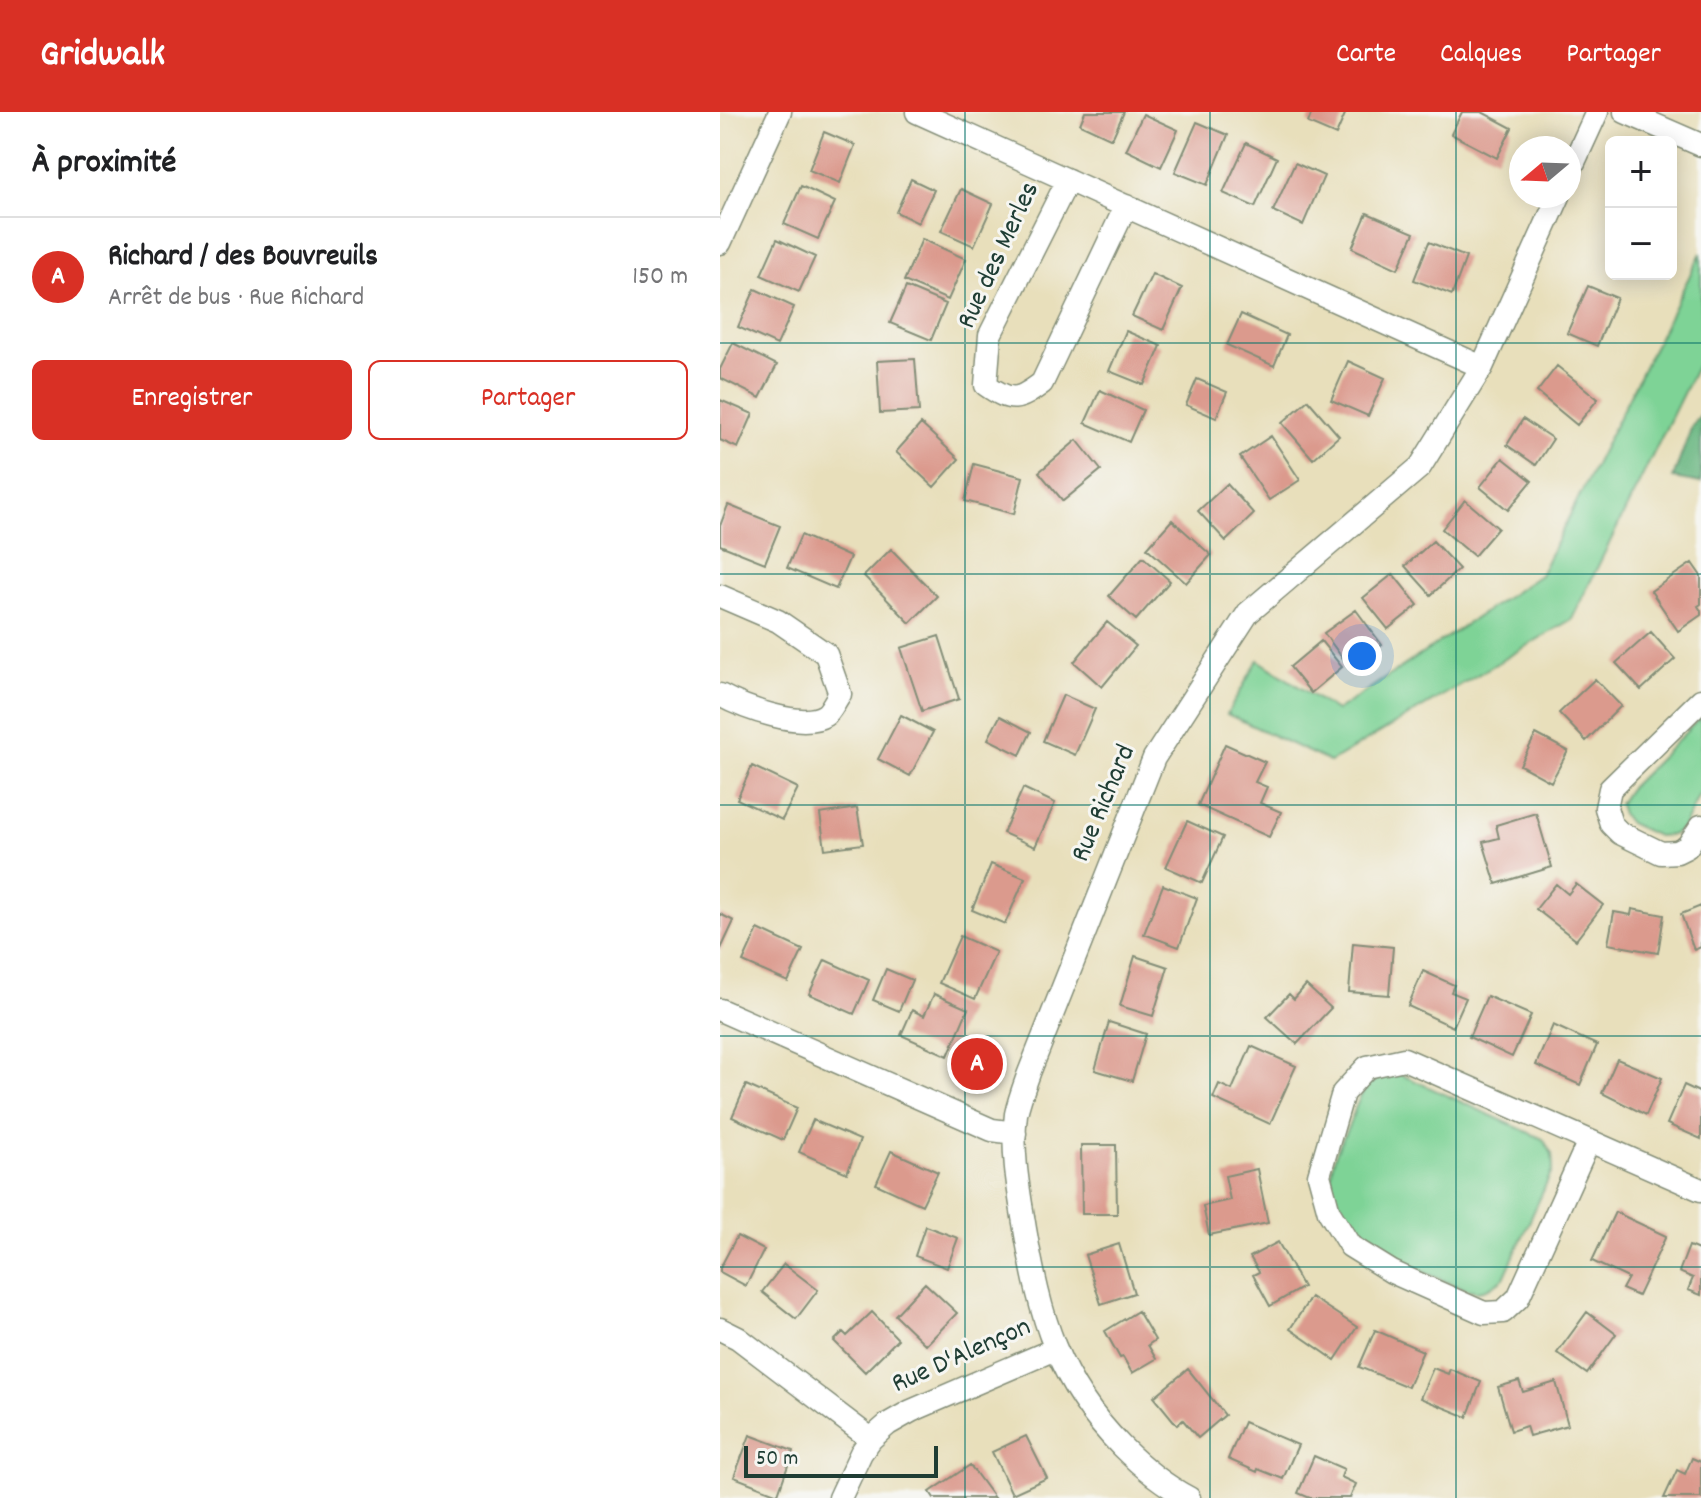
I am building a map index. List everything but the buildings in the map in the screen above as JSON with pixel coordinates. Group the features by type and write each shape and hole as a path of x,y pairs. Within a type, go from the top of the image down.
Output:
{"street":[{"path":"720,243 780,112"},
{"name":"Rue des Merles","path":"917,112 1482,367"},
{"path":"1581,147 1597,112"},
{"path":"1625,112 1701,145"},
{"name":"Rue des Merles","path":"1068,180 990,335 986,385 1002,397 1023,398 1042,383 1126,206"},
{"name":"Rue Richard","path":"1189,1498 1144,1468 1104,1428 1069,1379 1055,1349 1042,1309 1019,1190 1015,1133 1018,1106 1154,758 1248,613 1420,467 1482,367 1554,208"},
{"path":"720,596 778,621 826,654 840,694 826,715 804,722 741,706 720,695"},
{"path":"1701,700 1610,789 1606,808 1611,824 1620,833 1661,853 1677,852 1687,847 1701,826"},
{"path":"720,1010 992,1130 1015,1133"},
{"path":"1589,1141 1518,1298 1503,1312 1484,1313 1392,1272 1350,1246 1329,1212 1319,1175 1343,1093 1367,1067 1404,1059 1701,1190"},
{"path":"720,1329 738,1338 871,1439"},
{"name":"Rue D'Alençon","path":"840,1498 861,1453 888,1424 911,1411 1055,1349"}],"green space":[{"path":"1701,253 1701,357 1572,619 1330,762 1227,714 1258,660 1336,711 1540,575"},
{"path":"1701,414 1701,483 1673,478 1692,426"},
{"path":"1701,717 1701,791 1683,827 1672,835 1657,836 1629,823 1619,804 1628,790"},
{"path":"1388,1074 1402,1075 1543,1139 1552,1154 1553,1169 1504,1278 1488,1288 1469,1290 1372,1247 1353,1229 1337,1203 1331,1177 1337,1150 1366,1088"}],"place":[{"name":"Richard / des Bouvreuils","path":"977,1064"}]}
